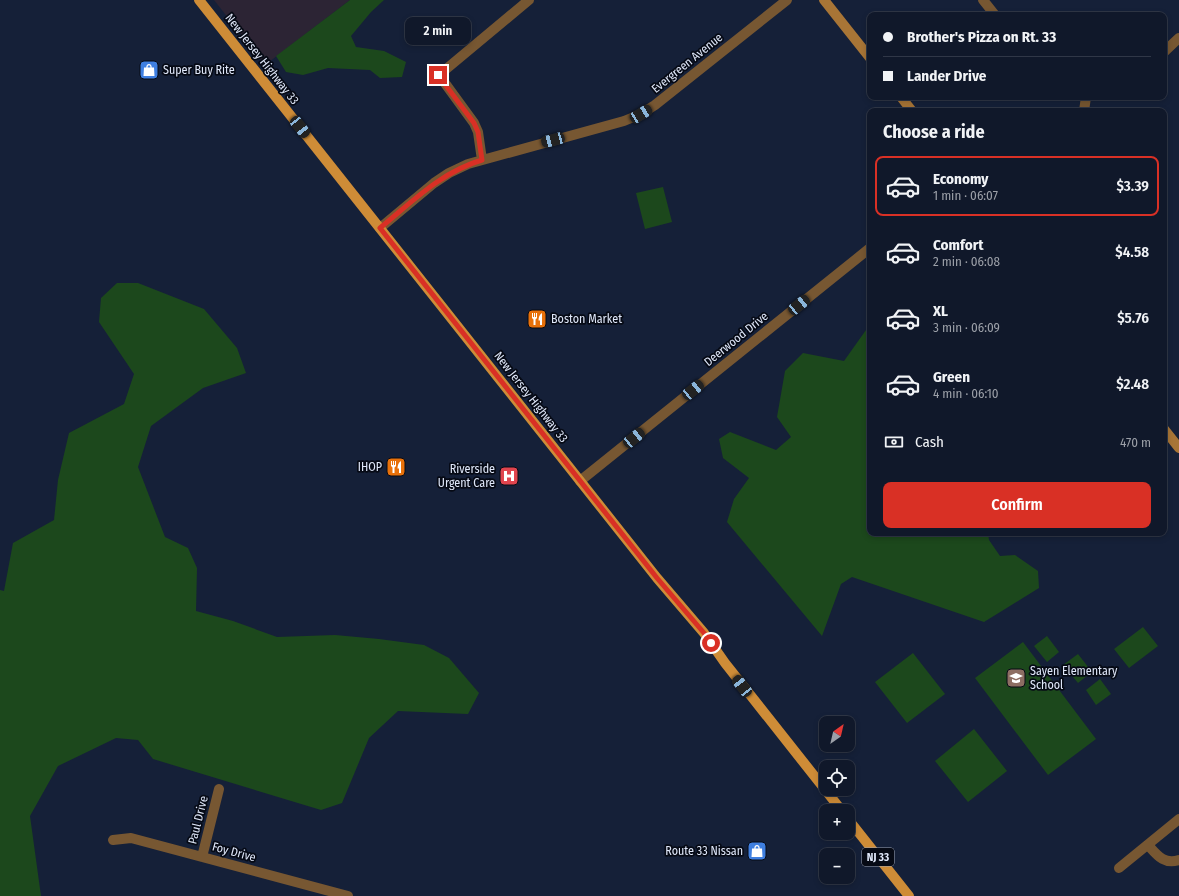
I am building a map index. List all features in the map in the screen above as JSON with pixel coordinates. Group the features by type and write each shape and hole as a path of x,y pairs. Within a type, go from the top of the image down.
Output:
{"main road":[{"name":"New Jersey Highway 33","path":"199,0 657,578 704,633 725,663 836,804"},
{"name":"NJ 33","path":"855,828 909,896"}],"street":[{"path":"482,160 478,132 474,123 438,75 529,0"},
{"name":"Evergreen Avenue","path":"380,228 434,183 468,164 624,121 641,114 655,105 787,0"},
{"path":"824,0 867,54"},
{"path":"983,0 993,12"},
{"path":"1167,49 1179,38"},
{"path":"903,100 910,108"},
{"name":"Deerwood Drive","path":"580,481 867,250"},
{"path":"1167,433 1179,448"},
{"name":"Paul Drive","path":"202,857 219,790"},
{"path":"1119,868 1148,844 1178,823"},
{"name":"Foy Drive","path":"113,840 131,838 348,896"},
{"path":"1148,844 1163,860 1170,862 1179,860"}],"shaded area":[{"path":"214,0 350,0 265,65"}],"green space":[{"path":"350,0 384,0 371,12 351,36 356,47 384,51 406,62 402,77 380,78 370,70 328,68 303,75 286,72 276,56"},
{"path":"663,187 672,222 645,229 636,193"},
{"path":"117,283 138,283 204,309 237,348 246,373 203,388 151,426 138,467 165,537 188,548 197,568 196,611 233,621 277,637 335,635 424,645 449,658 479,693 468,714 398,711 369,738 342,803 321,810 153,759 138,740 116,738 58,766 30,816 41,896 0,896 0,590 4,591 13,543 54,520 58,480 69,433 124,404 134,374 99,322 101,298"},
{"path":"867,330 867,536 988,536 989,540 1000,556 1015,555 1038,571 1039,588 984,622 852,577 841,584 822,636 727,522 734,499 749,478 723,458 719,439 730,432 776,450 791,437 777,417 785,371 803,353 844,361"},
{"path":"1143,627 1158,646 1129,668 1114,649"},
{"path":"1047,636 1059,652 1047,662 1034,646"},
{"path":"1023,642 1096,739 1048,775 975,678"},
{"path":"913,653 945,694 907,723 875,682"},
{"path":"1078,654 1092,672 1078,683 1063,665"},
{"path":"1100,679 1111,694 1096,705 1086,690"},
{"path":"974,729 1007,771 968,802 935,761"}],"place":[{"name":"Super Buy Rite","path":"149,70"},
{"name":"Boston Market","path":"537,319"},
{"name":"IHOP","path":"396,467"},
{"name":"Riverside Urgent Care","path":"509,476"},
{"name":"Sayen Elementary School","path":"1016,678"},
{"name":"Route 33 Nissan","path":"757,851"}],"route":[{"path":"438,75 474,123 478,132 482,160 468,164 449,173 434,183 380,228 657,578 711,643"}]}
